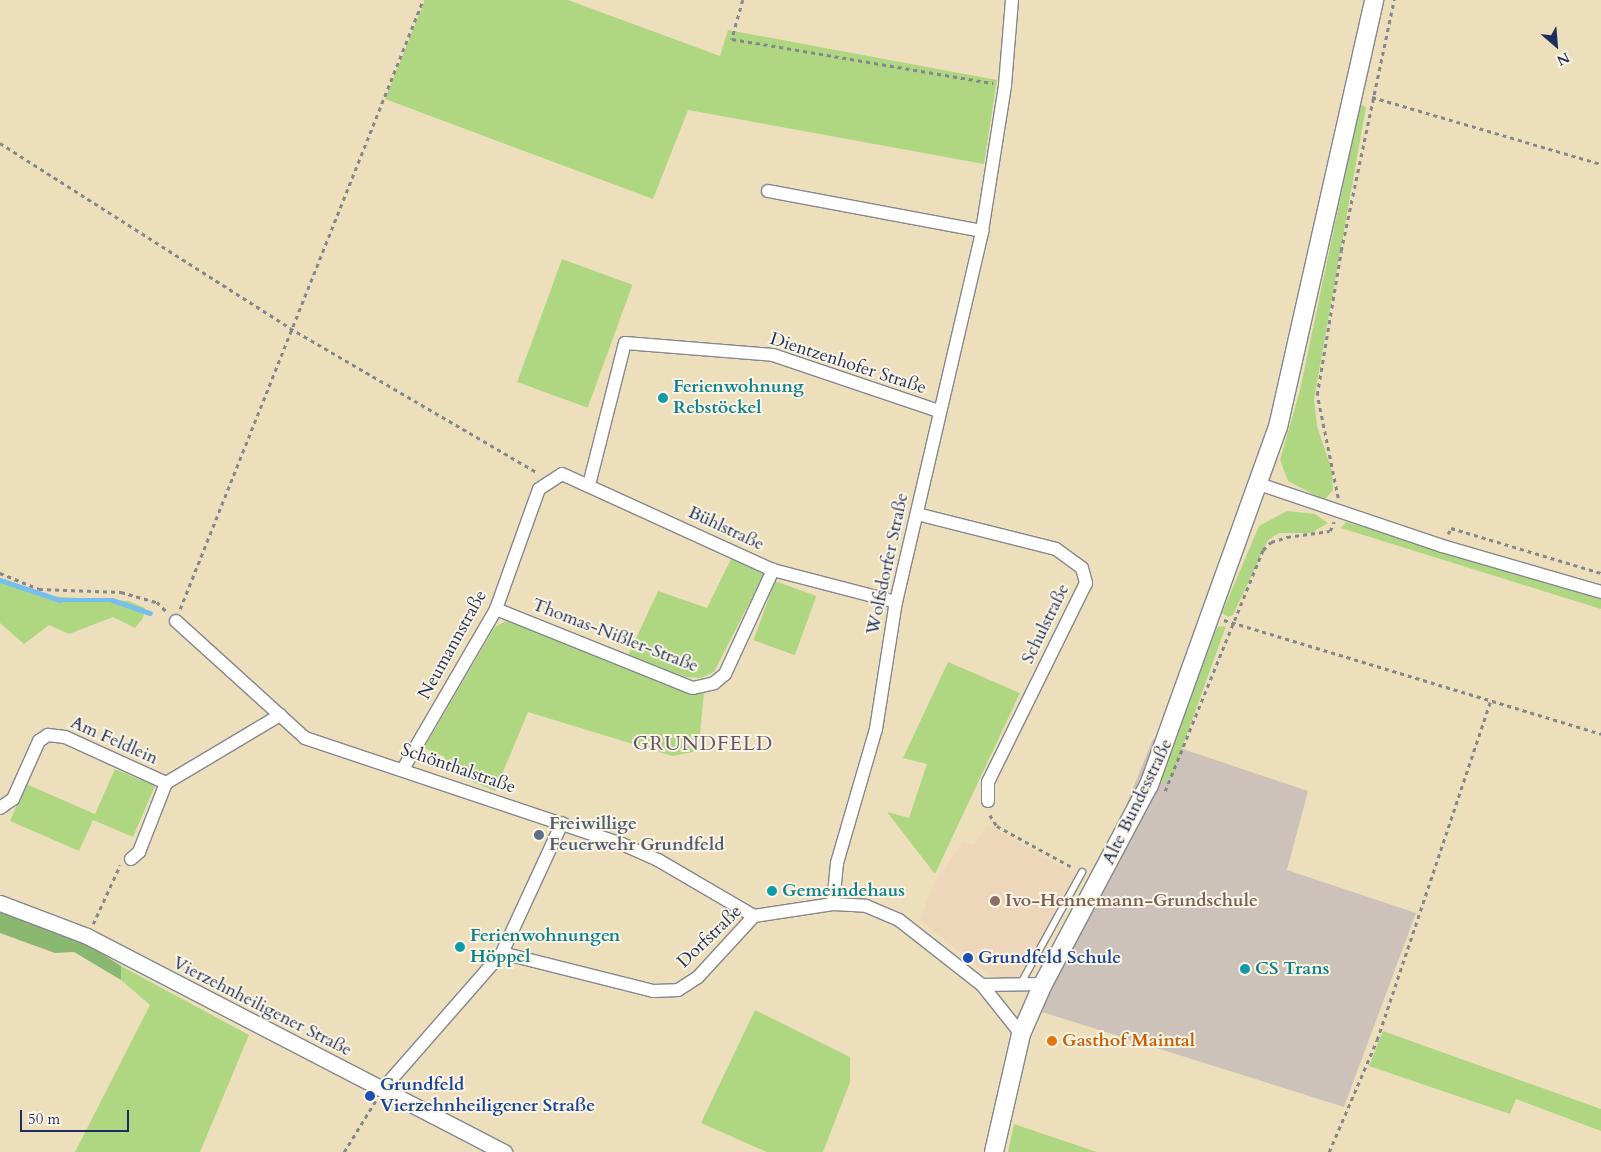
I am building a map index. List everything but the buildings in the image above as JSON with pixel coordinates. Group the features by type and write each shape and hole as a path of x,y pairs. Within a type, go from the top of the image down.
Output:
{"main road":[{"name":"Alte Bundesstraße","path":"994,1152 1021,1034 1043,984 1138,811 1173,729 1259,484 1296,360 1374,0"}],"street":[{"name":"Wolfsdorfer Straße","path":"833,904 848,815 876,729 896,602 917,514 938,411 982,231 1005,85 1012,0"},
{"path":"768,191 982,231"},
{"name":"Dientzenhofer Straße","path":"589,485 625,343 773,355 938,411"},
{"name":"Bühlstraße","path":"549,480 562,474 773,570 896,602"},
{"name":"Neumannstraße","path":"403,769 496,609 539,489 549,480"},
{"path":"1259,484 1339,513 1442,546 1601,592"},
{"name":"Schulstraße","path":"917,514 1056,549 1072,557 1084,576 1086,583 988,782 988,801"},
{"name":"Thomas-Nißler-Straße","path":"496,609 693,688 714,683 725,674 773,570"},
{"name":"Schönthalstraße","path":"176,621 305,738 562,823 658,860 754,916"},
{"name":"Am Feldlein","path":"131,858 139,852 166,783 280,715"},
{"name":"Am Feldlein","path":"0,808 13,799 39,741 48,735 65,736 166,783"},
{"path":"382,1090 502,953 562,823"},
{"name":"Vierzehnheiligener Straße","path":"0,903 87,936 504,1152"},
{"name":"Dorfstraße","path":"502,953 653,991 678,990 698,977 754,916 833,904 866,906 899,920 982,985 1021,1034"},
{"path":"982,985 1020,986 1043,984"}],"lane":[{"path":"1020,986 1082,872"}],"path":[{"path":"0,573 38,589 121,592 157,602 176,621 290,328 423,0"},
{"path":"743,0 732,39 1005,85"},
{"path":"1160,799 1174,777 1236,623 1263,550 1271,542 1330,531 1339,513 1334,461 1320,423 1317,395 1372,97 1394,0"},
{"path":"1372,97 1601,164"},
{"path":"0,143 290,328 549,480"},
{"path":"1442,546 1451,528 1601,573"},
{"path":"1236,623 1601,734"},
{"path":"1330,1152 1376,1040 1491,700"},
{"path":"988,801 997,826 1082,872"},
{"path":"87,936 117,868 131,858"},
{"path":"344,1152 382,1090"}],"shaded area":[{"path":"1153,739 1308,791 1287,870 1416,913 1344,1107 1042,1012"},
{"name":"Ivo-Hennemann-Grundschule","path":"987,825 1077,875 1016,980 997,978 979,968 920,920 935,881 963,841 974,845"}],"green space":[{"path":"425,0 568,0 720,56 728,30 997,80 984,164 688,110 653,199 385,99"},
{"path":"1360,104 1366,107 1314,399 1317,426 1332,471 1333,490 1324,500 1288,481 1280,460 1300,390"},
{"path":"562,259 632,285 588,408 517,382"},
{"path":"1287,511 1315,514 1328,523 1311,533 1279,533 1268,540 1233,615 1228,617 1222,613 1259,526"},
{"path":"1346,522 1601,598 1601,609 1341,528"},
{"path":"731,559 764,574 714,672 701,678 686,677 628,656 658,591 707,608"},
{"path":"0,578 48,596 129,601 145,608 143,618 135,628 113,617 69,634 49,625 24,644 0,623"},
{"path":"775,581 816,596 795,655 753,640"},
{"path":"506,621 704,693 700,734 693,752 672,756 528,712 495,791 440,768 445,757 424,748 495,627"},
{"path":"1226,626 1172,776 1159,786 1217,627"},
{"path":"948,662 1020,693 935,874 887,812 909,818 927,764 903,758"},
{"path":"115,769 155,786 133,837 93,820 79,851 10,821 26,784 95,814"},
{"path":"0,908 83,941 121,966 121,980 74,952 55,953 0,933"},
{"path":"121,966 249,1035 200,1152 75,1152 150,1005 121,980"},
{"path":"755,1010 850,1057 850,1082 823,1152 767,1152 701,1123"},
{"path":"1383,1031 1601,1109 1601,1131 1516,1099 1510,1114 1369,1066"},
{"path":"1014,1124 1097,1152 1008,1152"}],"waterway":[{"path":"0,580 60,600 112,600 150,613"}],"place":[{"name":"Ferienwohnung Rebstöckel","path":"663,398"},
{"name":"Freiwillige Feuerwehr Grundfeld","path":"539,835"},
{"name":"Gemeindehaus","path":"772,891"},
{"name":"Ivo-Hennemann-Grundschule","path":"995,901"},
{"name":"Ferienwohnungen Höppel","path":"460,947"},
{"name":"Grundfeld Schule","path":"968,958"},
{"name":"CS Trans","path":"1245,969"},
{"name":"Gasthof Maintal","path":"1052,1041"},
{"name":"Grundfeld Vierzehnheiligener Straße","path":"370,1096"}],"district":[{"name":"GRUNDFELD","path":"703,743"}]}
